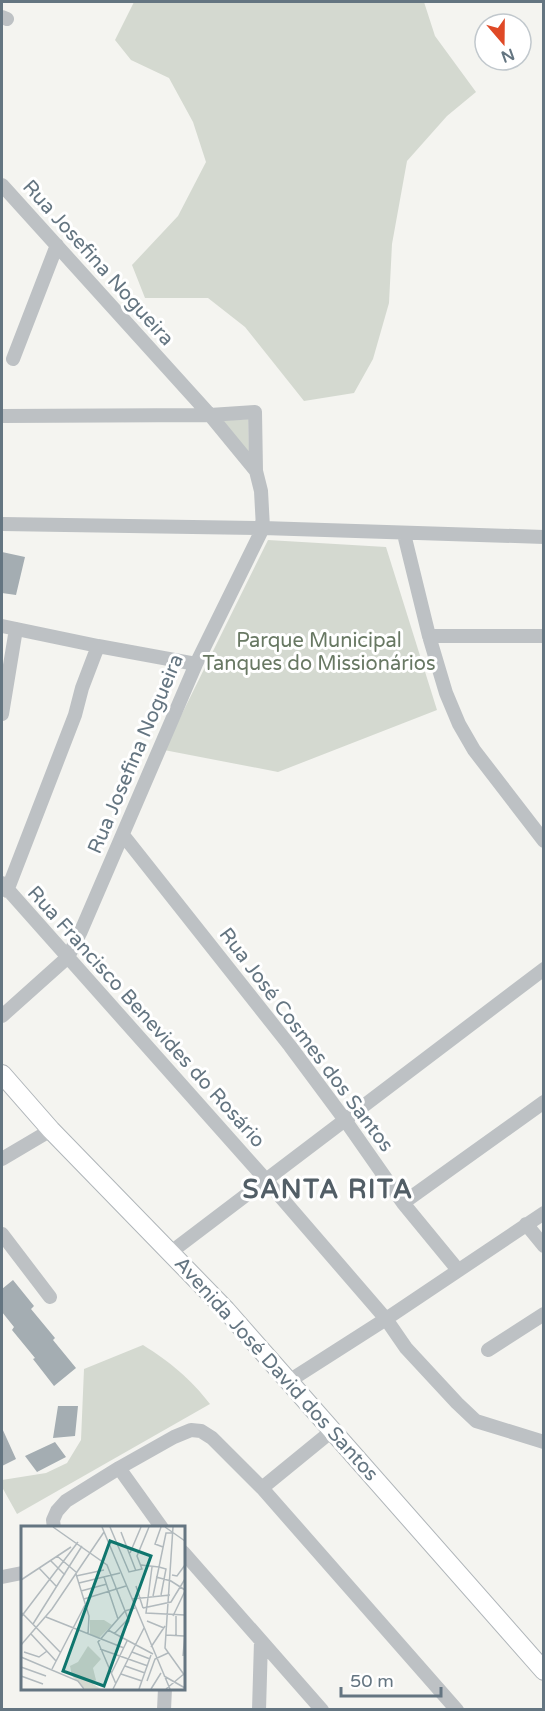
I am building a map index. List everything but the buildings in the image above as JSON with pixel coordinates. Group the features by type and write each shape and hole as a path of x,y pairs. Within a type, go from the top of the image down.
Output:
{"main road":[{"name":"Avenida José David dos Santos","path":"2,1074 51,1130 226,1310 543,1671"}],"street":[{"name":"Rua Josefina Nogueira","path":"2,185 210,415 256,471 261,491 263,528 196,664 68,957 2,1016"},
{"path":"13,359 57,245"},
{"path":"2,416 210,415 255,412 256,471"},
{"path":"2,525 263,528 543,537"},
{"path":"404,534 429,636 446,693 459,724 474,750 543,841"},
{"path":"2,626 196,664"},
{"path":"2,714 16,629"},
{"path":"429,636 543,636"},
{"path":"4,887 75,715 82,688 98,646"},
{"name":"Rua José Cosmes dos Santos","path":"123,835 290,1046 403,1203 458,1270"},
{"name":"Rua Francisco Benevides do Rosário","path":"4,887 266,1180 386,1319 406,1348 476,1421 543,1442"},
{"path":"171,1252 543,969"},
{"path":"403,1203 543,1102"},
{"path":"2,1159 51,1130"},
{"path":"289,1381 543,1213"},
{"path":"526,1224 543,1246"},
{"path":"2,1234 50,1297"},
{"path":"488,1350 543,1314"},
{"path":"54,1526 53,1520 57,1511 66,1501 174,1437 191,1430 201,1431 212,1438 262,1488 457,1710"},
{"path":"262,1488 333,1430"},
{"path":"119,1468 161,1526"},
{"path":"184,1553 322,1710"},
{"path":"2,1577 21,1573"},
{"path":"259,1710 261,1641"},
{"path":"164,1710 165,1690"}],"green space":[{"path":"134,2 424,2 435,36 476,92 447,116 407,161 392,244 389,303 373,359 354,393 304,401 245,327 208,298 145,298 132,265 178,216 206,162 193,122 169,78 131,60 115,40"},
{"path":"248,419 249,454 217,421"},
{"name":"Parque Municipal Tanques do Missionários","path":"268,540 386,547 437,710 278,772 164,750"},
{"path":"143,1345 179,1371 210,1404 17,1514 2,1487 2,1480 46,1473 67,1463 81,1440 84,1369"}],"district":[{"name":"SANTA RITA","path":"328,1189"}]}
